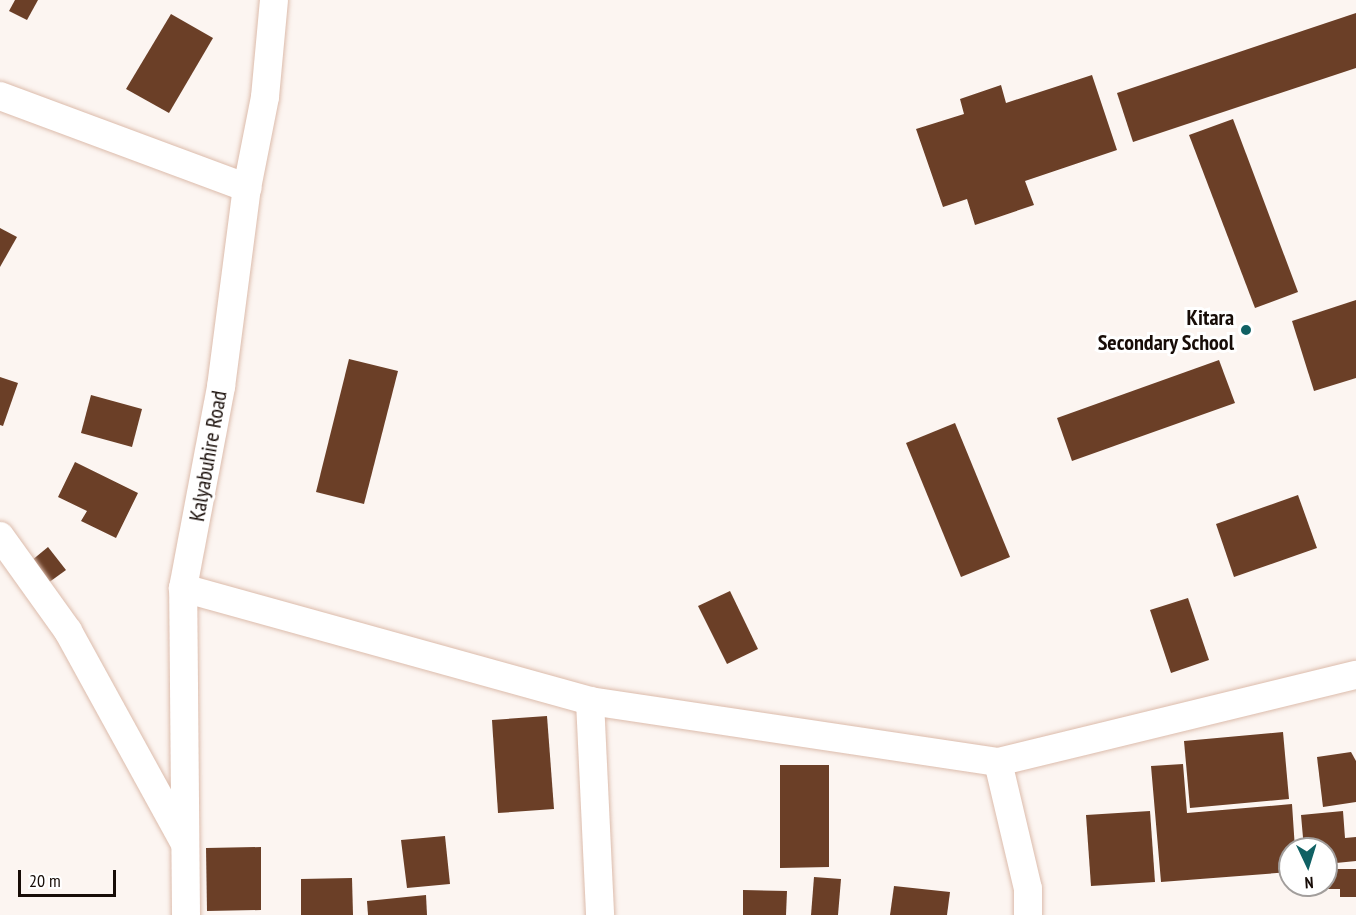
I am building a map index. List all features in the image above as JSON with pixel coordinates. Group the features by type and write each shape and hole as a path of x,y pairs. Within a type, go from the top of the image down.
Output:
{"street":[{"name":"Kalyabuhire Road","path":"186,915 183,588 221,387 247,188 265,97 274,0"},
{"path":"0,96 247,188"},
{"path":"0,536 68,631 187,847"},
{"path":"183,588 590,701 998,762 1356,675"},
{"path":"590,701 600,915"},
{"path":"998,762 1028,889 1028,915"}],"building":[{"path":"15,0 38,0 27,20 9,11"},
{"path":"1356,13 1356,68 1133,142 1117,93"},
{"path":"171,14 213,38 169,113 126,89"},
{"path":"1092,75 1117,150 1025,181 1034,205 975,225 967,199 943,207 916,129 964,114 960,99 1001,85 1006,103"},
{"path":"1233,119 1298,292 1255,308 1189,135"},
{"path":"0,228 17,237 0,267"},
{"path":"1356,300 1356,378 1314,391 1292,321"},
{"path":"349,359 398,371 364,504 316,492"},
{"path":"1219,360 1235,403 1072,461 1057,418"},
{"path":"0,377 18,383 3,426 0,425"},
{"path":"91,395 142,409 132,447 81,433"},
{"path":"955,423 1010,557 961,577 906,443"},
{"path":"75,462 138,493 116,538 81,521 87,511 58,497"},
{"path":"1298,495 1317,548 1234,577 1216,524"},
{"path":"48,547 66,570 48,583 31,561"},
{"path":"730,591 758,649 727,664 698,606"},
{"path":"1188,598 1209,660 1171,673 1150,610"},
{"path":"547,716 554,809 498,813 492,720"},
{"path":"1283,732 1289,799 1190,808 1184,741"},
{"path":"1351,752 1356,761 1356,802 1323,807 1317,757"},
{"path":"1183,764 1187,813 1292,804 1294,837 1278,837 1278,873 1161,882 1151,766"},
{"path":"780,765 829,765 829,867 780,868"},
{"path":"1150,811 1155,882 1091,886 1086,815"},
{"path":"1343,811 1345,838 1356,837 1356,861 1338,863 1338,837 1303,837 1301,815"},
{"path":"445,836 450,884 407,888 401,840"},
{"path":"261,847 261,910 207,911 206,848"},
{"path":"1338,869 1356,869 1356,897 1340,897 1340,889 1338,889"},
{"path":"814,877 841,879 838,915 811,915"},
{"path":"352,878 353,915 301,915 301,879"},
{"path":"894,886 950,892 947,915 890,915"},
{"path":"743,890 787,891 786,915 743,915"},
{"path":"426,895 427,915 368,915 367,901"}],"place":[{"name":"Kitara Secondary School","path":"1246,330"}]}
